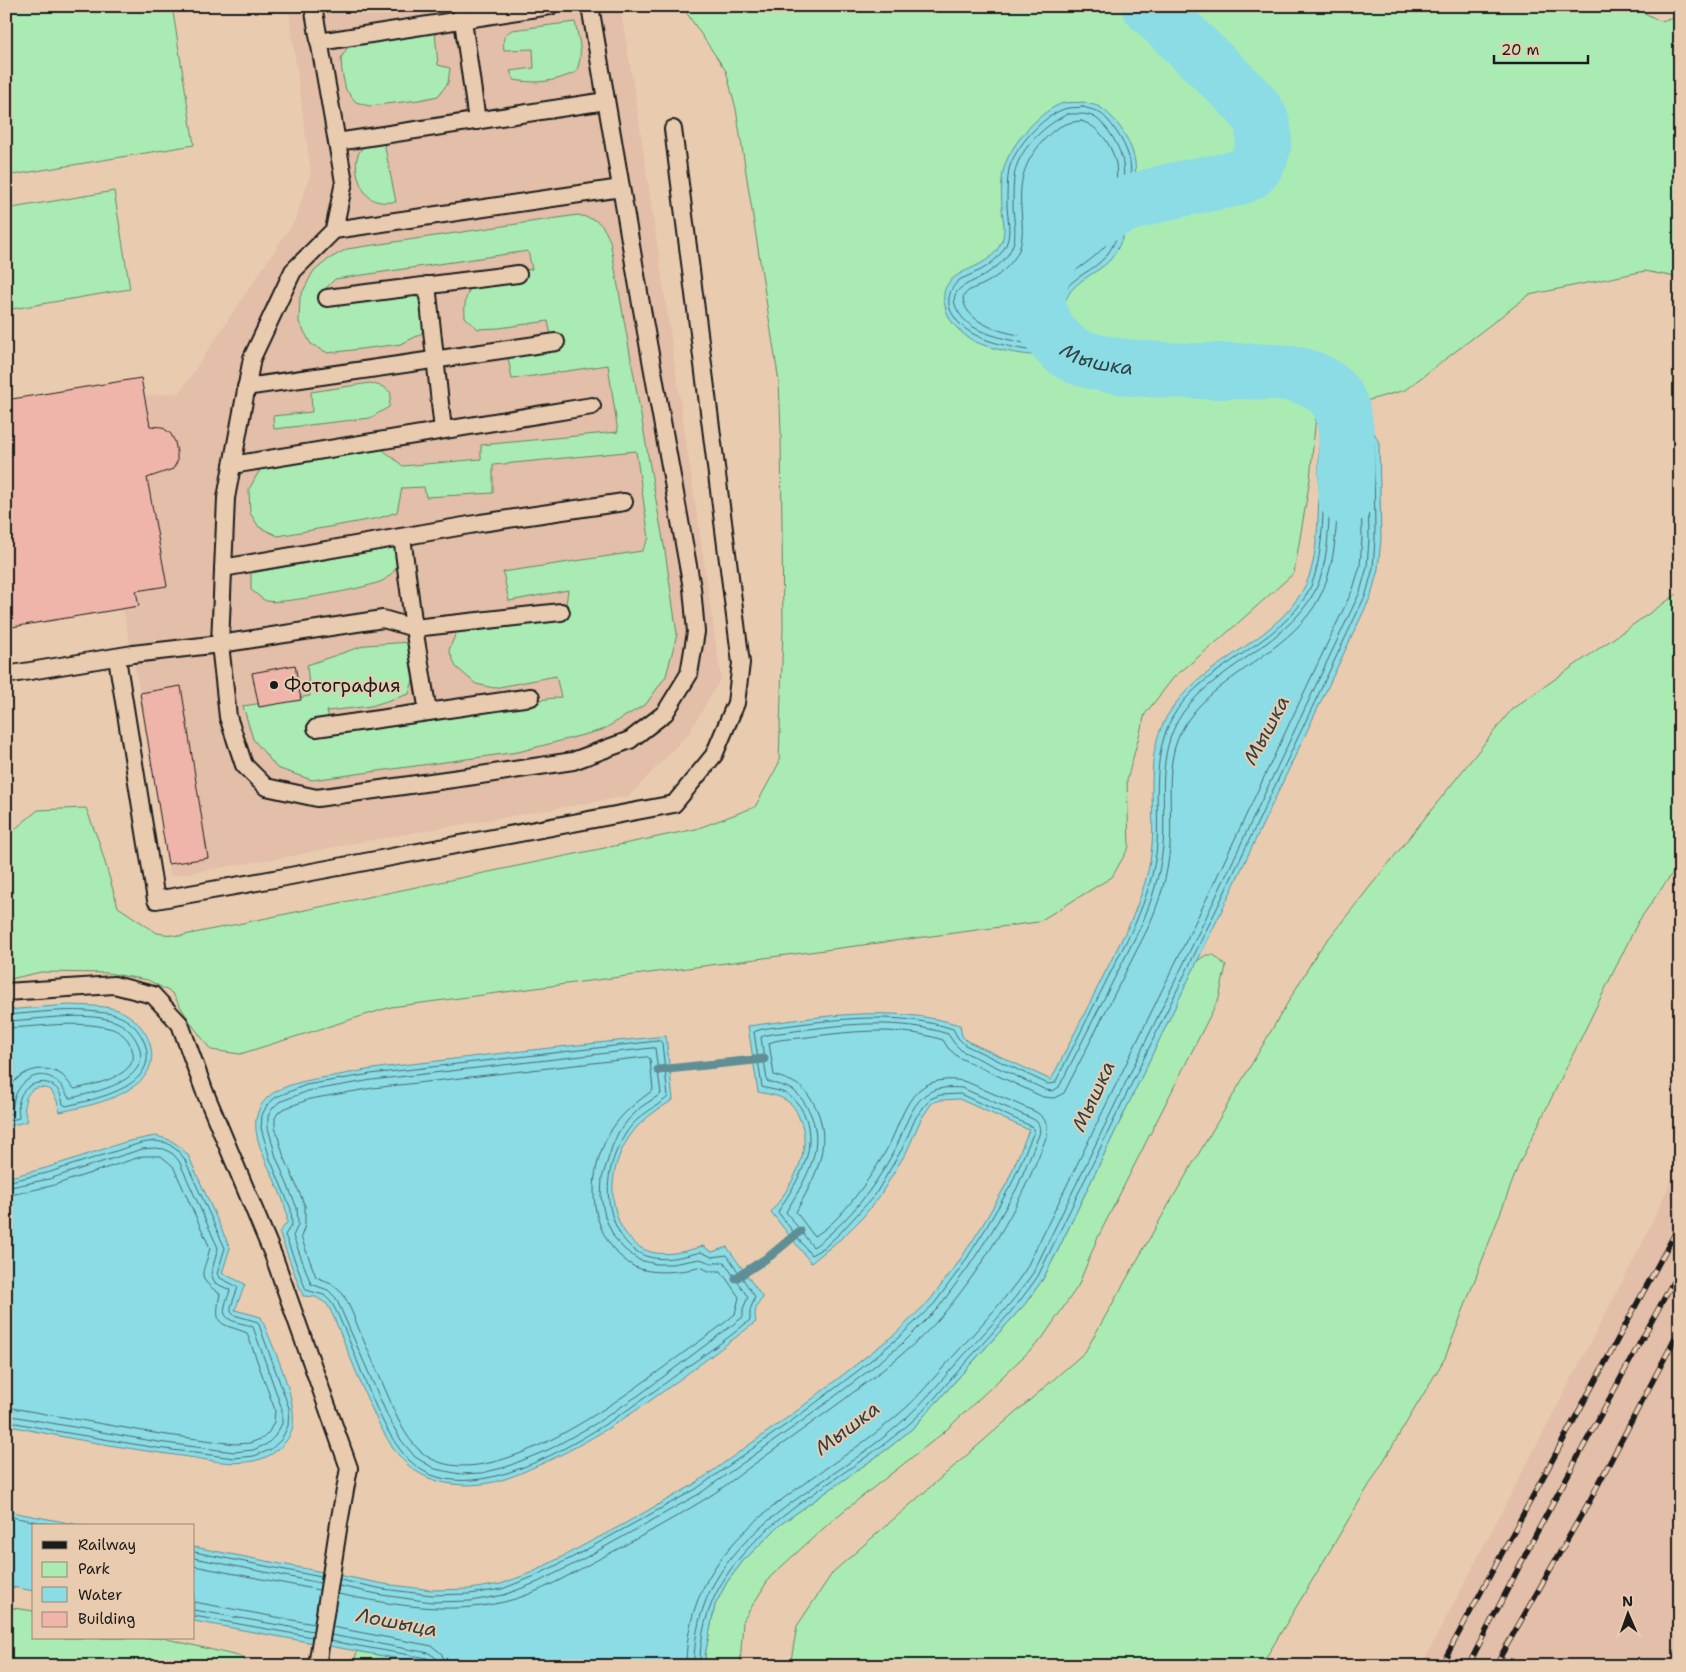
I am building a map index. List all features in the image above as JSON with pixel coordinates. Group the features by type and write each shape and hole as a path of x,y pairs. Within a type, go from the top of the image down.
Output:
{"lane":[{"path":"313,6 344,182 334,230 293,271 252,358 226,498 220,644 228,717 244,765 266,787 317,798 572,761 630,740 665,713 689,674 696,632 692,588 590,6"},
{"path":"319,42 462,13 550,6"},
{"path":"462,13 478,121"},
{"path":"337,142 606,101"},
{"path":"117,658 156,900 674,804 714,755 736,703 741,663 673,129"},
{"path":"334,230 621,188"},
{"path":"328,298 518,274"},
{"path":"427,285 443,430"},
{"path":"246,387 556,342"},
{"path":"232,466 592,406"},
{"path":"223,568 481,523 624,502"},
{"path":"402,537 414,628 428,712"},
{"path":"6,675 383,619 414,628 561,612"},
{"path":"316,728 531,697"},
{"path":"6,992 114,986 153,994 180,1024 204,1090 274,1257 349,1468 317,1666"}],"shaded area":[{"path":"288,6 620,6 635,94 721,678 690,732 629,796 170,876 168,864 208,857 181,686 140,693 123,609 138,606 136,591 167,586 146,475 173,469 177,462 177,453 171,434 162,427 150,426 145,396 180,392 295,220 311,172"},
{"path":"1680,1162 1680,1666 1421,1666 1642,1244"}],"green space":[{"path":"6,6 172,6 194,145 6,176"},
{"path":"338,6 399,6 359,13 344,10"},
{"path":"682,6 1631,6 1660,21 1680,17 1680,278 1645,271 1529,295 1405,390 1316,415 1310,479 1294,573 1174,677 1145,714 1127,780 1129,847 1112,877 1038,922 391,1007 240,1054 211,1050 190,1022 172,993 148,980 107,973 41,972 6,980 6,833 15,829 38,810 86,808 99,842 118,907 157,933 180,936 696,829 755,807 779,763 783,628 779,382 736,109 726,71"},
{"path":"575,22 580,53 576,72 546,81 514,80 510,71 534,68 533,49 504,50 503,41 506,34 512,30"},
{"path":"435,32 438,65 450,68 448,83 438,96 369,106 356,102 346,90 341,58 349,45"},
{"path":"383,138 396,202 380,202 370,198 365,193 357,171 357,157 362,148 370,142"},
{"path":"114,191 130,289 6,310 6,209"},
{"path":"578,215 599,223 610,241 665,551 677,634 666,676 646,704 602,730 518,752 312,780 277,768 253,739 243,706 310,696 307,665 366,645 410,642 416,670 409,694 371,706 327,711 332,730 561,697 556,676 494,688 476,684 456,667 449,650 458,628 549,615 566,605 568,590 509,601 503,572 642,551 649,538 636,451 493,465 493,493 426,497 424,487 402,488 397,512 379,518 278,536 259,527 250,513 249,489 261,468 378,446 403,466 481,459 481,445 618,432 608,365 512,379 506,346 552,340 548,321 478,329 465,317 465,302 469,291 475,283 494,275 532,269 528,251 335,279 327,287 325,293 406,292 418,298 428,316 421,334 401,344 328,353 311,344 299,322 300,297 313,272 329,259 347,249"},
{"path":"370,383 384,387 391,393 389,407 370,418 274,429 273,416 312,412 311,392"},
{"path":"397,547 397,566 384,580 377,583 326,595 275,602 261,598 251,590 251,573"},
{"path":"1680,592 1680,862 1638,922 1519,1164 1445,1358 1261,1666 790,1666 797,1626 833,1572 1085,1352 1169,1204 1317,953 1512,709"},
{"path":"1206,955 1214,955 1226,966 1219,998 1097,1239 1078,1286 1041,1340 943,1433 836,1517 770,1577 743,1621 740,1666 705,1666 705,1655 715,1605 727,1582 743,1561 781,1524 890,1447 914,1427 1025,1304 1043,1279 1197,961"},
{"path":"6,1607 32,1611 32,1640 171,1640 242,1657 248,1666 6,1666"},
{"path":"357,1651 438,1666 353,1666"}],"water":[{"path":"1083,102 1099,107 1113,118 1131,147 1135,162 1135,186 1127,227 1122,239 1110,260 1081,281 1067,297 1063,314 1070,341 1064,353 1044,356 1031,355 1004,351 980,344 963,333 951,321 944,303 945,289 953,278 982,263 996,252 1003,239 1001,197 1003,173 1007,159 1020,139 1036,120 1046,112 1064,103"},
{"name":"Лошыца","path":"1346,420 1363,423 1370,428 1379,443 1381,539 1378,569 1371,596 1057,1252 1043,1279 1025,1304 914,1427 890,1447 781,1524 743,1561 727,1582 715,1605 705,1655 705,1666 438,1666 195,1621 195,1547 384,1584 432,1590 470,1589 501,1584 533,1572 693,1485 798,1410 895,1334 930,1300 958,1263 982,1226 1007,1183 1029,1130 959,1099 941,1100 932,1103 921,1119 907,1151 879,1197 844,1236 811,1263 771,1212 786,1192 798,1169 804,1144 804,1132 796,1112 789,1103 777,1096 758,1092 748,1026 854,1014 907,1015 934,1019 960,1025 962,1036 967,1041 1051,1080 1131,921 1144,884 1149,865 1153,831 1152,771 1156,742 1161,728 1174,705 1191,687 1273,625 1291,607 1305,586 1314,556 1317,537 1319,447 1325,432 1335,424"},
{"path":"68,1005 112,1008 128,1015 144,1032 149,1042 152,1053 151,1063 146,1074 138,1083 111,1099 60,1112 51,1090 36,1088 27,1095 25,1101 25,1114 28,1121 6,1127 6,1010"},
{"path":"666,1036 673,1100 641,1123 622,1149 614,1174 613,1199 616,1212 624,1231 639,1247 650,1252 665,1254 703,1246 712,1252 727,1247 763,1298 756,1309 756,1322 649,1402 563,1454 514,1476 489,1483 472,1485 453,1484 424,1476 408,1465 397,1454 378,1422 327,1304 316,1297 303,1296 279,1232 287,1223 282,1197 257,1138 256,1124 260,1107 278,1090 288,1086 362,1071"},
{"path":"155,1136 173,1142 188,1155 230,1248 222,1273 245,1284 235,1310 261,1317 288,1386 293,1413 291,1432 279,1449 266,1457 235,1463 218,1462 138,1450 6,1425 6,1178 46,1168 125,1142"},
{"path":"6,1511 74,1524 32,1524 32,1591 6,1586"}],"building":[{"path":"141,378 150,426 162,427 171,434 177,453 177,462 173,469 147,478 167,586 136,591 139,606 6,628 6,400"},
{"path":"295,665 301,700 259,707 252,673"},
{"path":"181,686 208,858 168,864 140,693"}],"waterway":[{"name":"Мышка","path":"1150,6 1253,107 1262,123 1264,138 1262,153 1255,166 1244,175 1159,194 1137,201 1116,208 1077,230 1061,245 1045,268 1038,295 1041,316 1048,330 1058,343 1071,353 1085,359 1140,369 1277,372 1305,377 1317,382 1328,389 1337,399 1341,408 1347,446 1346,497"},
{"path":"658,1070 764,1059"},
{"path":"736,1278 770,1256 800,1231"}],"railway":[{"path":"1441,1666 1680,1224"},
{"path":"1468,1666 1537,1532 1680,1269"},
{"path":"1495,1666 1590,1500 1680,1329"}],"place":[{"name":"Фотография","path":"274,685"}]}
